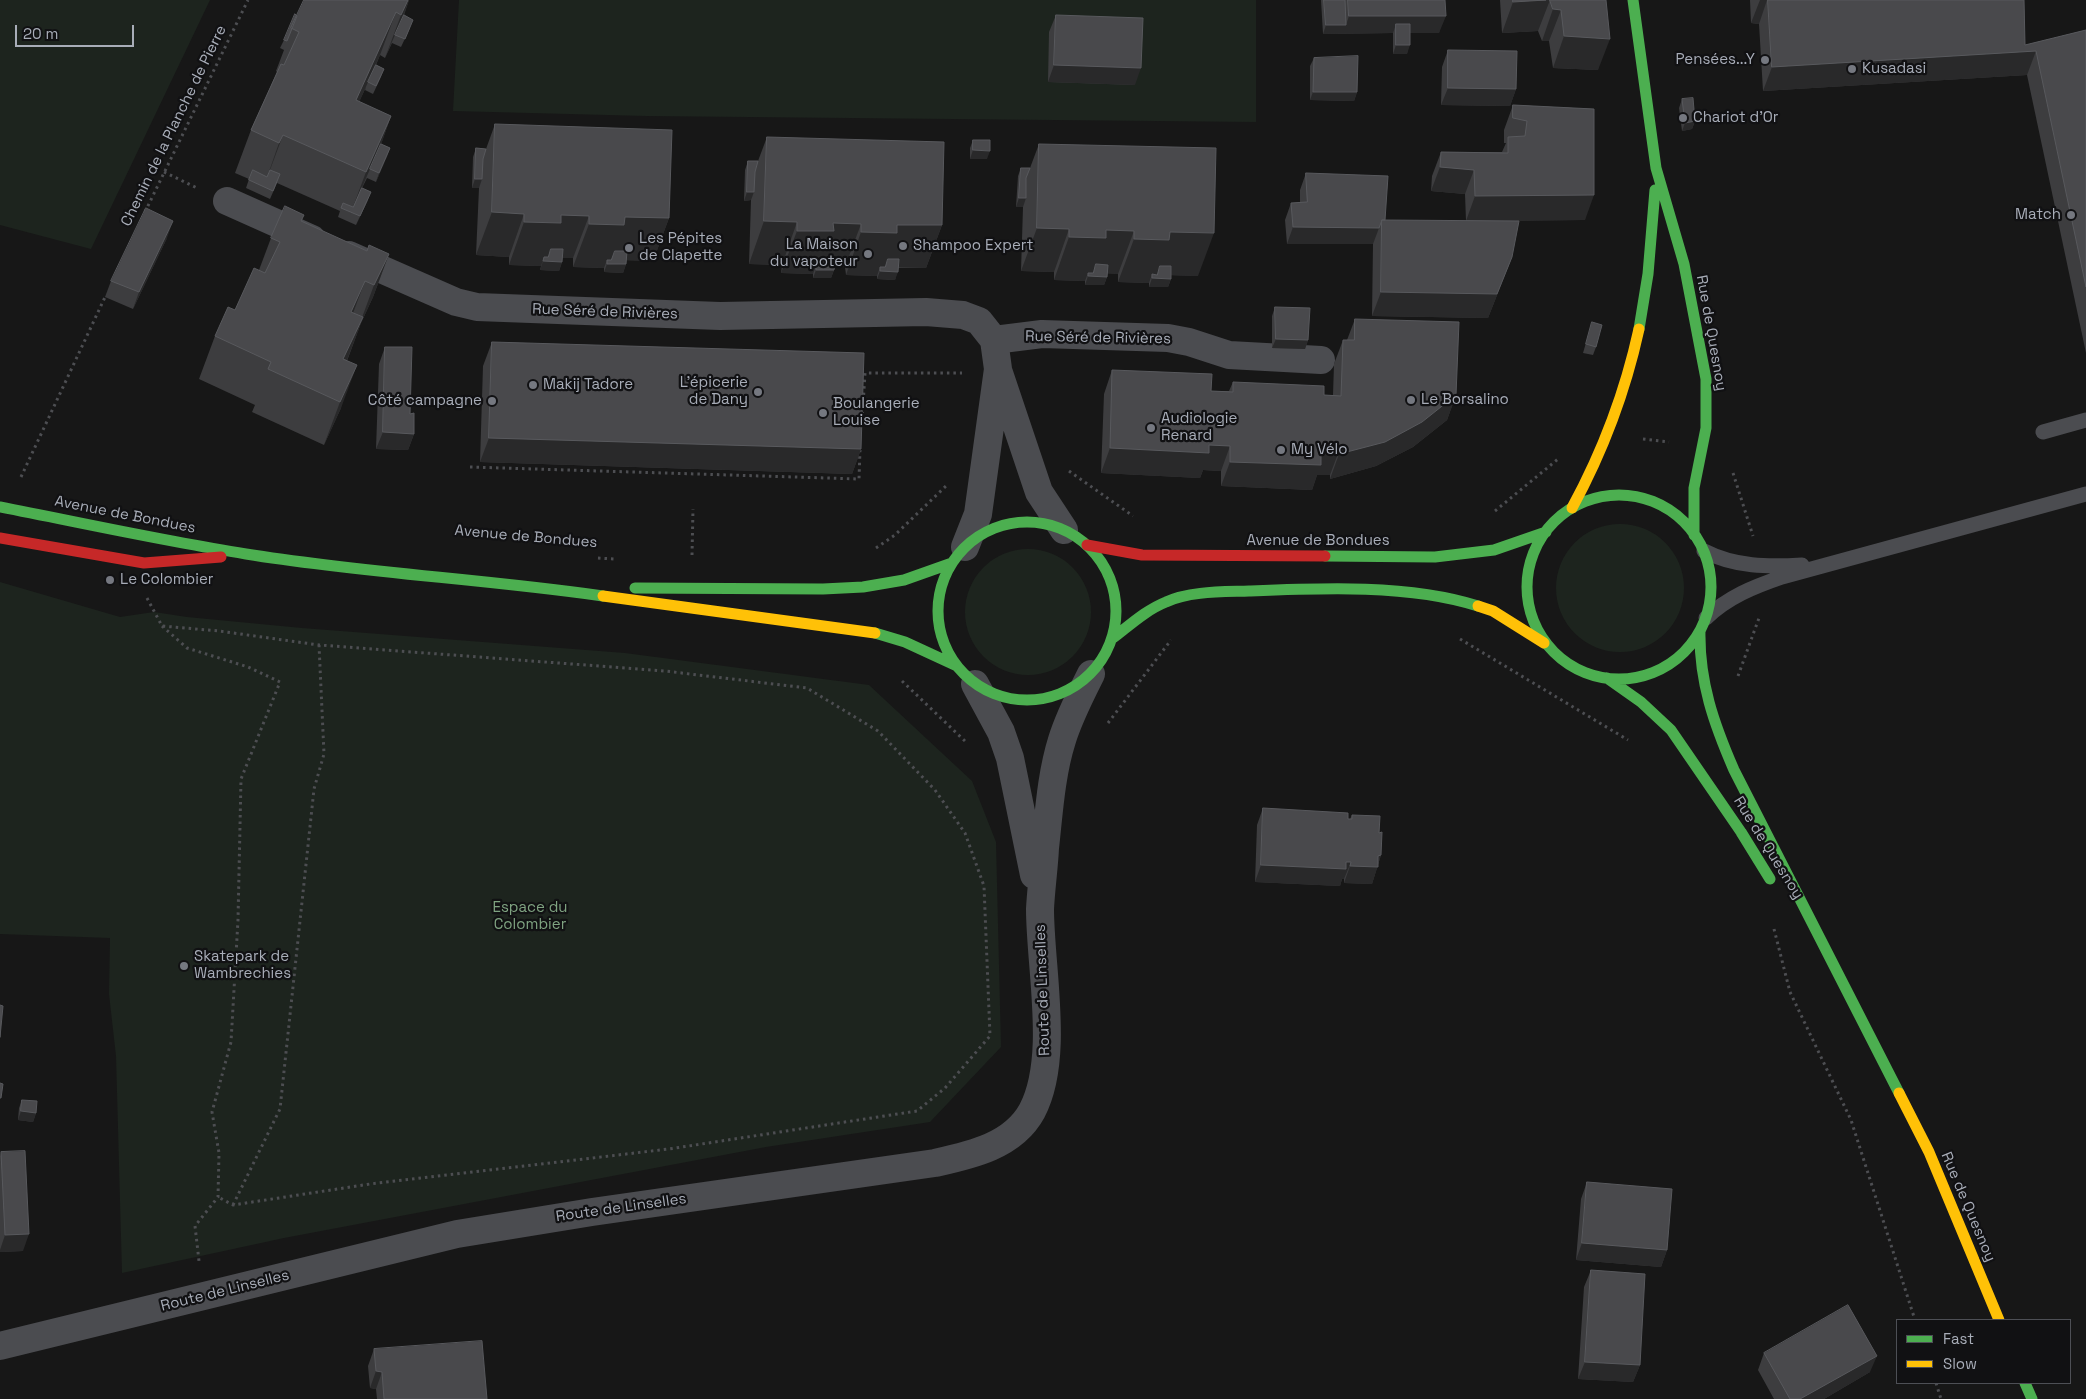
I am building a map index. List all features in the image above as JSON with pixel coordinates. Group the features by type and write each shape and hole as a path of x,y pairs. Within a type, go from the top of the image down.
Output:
{"main road":[{"name":"Rue de Quesnoy","path":"1633,0 1656,168 1684,264 1706,379 1707,409 1703,445 1694,488 1694,535"},
{"name":"Rue de Quesnoy","path":"1572,508 1586,486 1609,435 1636,351 1651,258 1656,168"},
{"name":"Rue de Quesnoy","path":"1572,508 1608,496 1646,500 1673,513 1694,535 1704,551 1711,591 1703,625 1699,660 1702,684 1711,715 1727,754 1878,1055 1929,1152 1999,1319"},
{"name":"Avenue de Bondues","path":"0,507 245,554 405,575 539,587 726,615 876,633 905,642 966,675"},
{"path":"1548,646 1533,620 1527,589 1532,559 1546,532 1560,517 1572,508"},
{"path":"1036,522 1075,538 1104,566 1113,584 1117,611 1113,638 1100,664 1091,674 1066,693 1035,701 1004,698 966,675 944,645 938,615 940,591 959,555 984,533 1012,523 1036,522"},
{"name":"Avenue de Bondues","path":"1075,538 1142,555 1434,558 1494,550 1546,532"},
{"name":"Avenue de Bondues","path":"0,538 144,563 193,561 245,554"},
{"name":"Avenue de Bondues","path":"539,587 851,588 904,580 959,555"},
{"path":"1113,638 1145,613 1167,601 1216,592 1309,588 1414,593 1474,604 1512,621 1548,646 1574,668 1607,678 1630,679 1661,670 1686,651 1703,625"},
{"name":"Rue de Quesnoy","path":"1607,678 1642,702 1671,730 1742,832 1777,889"},
{"name":"Rue de Quesnoy","path":"1807,939 1878,1055"},
{"path":"2025,1384 2032,1399"}],"street":[{"name":"Rue Séré de Rivières","path":"227,201 456,302 477,308 720,316 940,313 964,315 979,321 994,340 1042,334 1168,338 1189,342 1229,355 1321,360"},
{"path":"994,340 998,369 1039,492 1075,538"},
{"path":"959,555 978,514 998,369"},
{"name":"Route de Linselles","path":"0,1346 458,1234 582,1213 935,1163 975,1154 998,1144 1016,1132 1031,1113 1041,1092 1046,1043 1040,908 1054,772 1067,725 1091,674"},
{"name":"Route de Linselles","path":"966,675 1001,732 1010,758 1040,908"}],"lane":[{"path":"2043,432 2086,420"},
{"path":"1703,625 1728,599 1760,584 1826,563 2086,494"},
{"path":"1704,551 1728,562 1758,565 1826,563"}],"path":[{"name":"Chemin de la Planche de Pierre","path":"144,216 248,0"},
{"path":"20,479 109,289"},
{"path":"862,431 865,373 960,374 998,369"},
{"path":"470,467 859,479 861,440"},
{"path":"1703,445 1727,458 1755,543 1758,565"},
{"path":"1061,465 1137,518"},
{"path":"868,552 895,534 950,482"},
{"path":"692,563 693,509"},
{"name":"Avenue de Bondues","path":"592,558 621,560"},
{"path":"1736,682 1763,607 1760,584"},
{"path":"146,596 162,626 187,648 248,667 280,682 241,779 238,920 231,1042 212,1112 219,1153 218,1197 195,1226 198,1257 211,1294"},
{"path":"162,626 219,631 319,645 665,671 807,688 878,731 935,790 965,834 984,886 990,1036 946,1088 917,1111 669,1150 370,1184 233,1205 218,1197"},
{"path":"1107,724 1172,639"},
{"path":"1469,644 1636,745"},
{"path":"233,1205 280,1109 314,789 324,754 319,645"},
{"path":"895,674 965,742 974,745"},
{"path":"1773,926 1790,992 1851,1120 1915,1319"},
{"path":"1936,1384 1941,1399"}],"green space":[{"path":"0,0 210,0 91,249 0,225"},
{"path":"459,0 1256,0 1256,122 646,116 453,111"},
{"path":"1620,524 1633,525 1645,529 1665,543 1679,563 1683,575 1683,601 1679,613 1665,633 1645,647 1633,651 1620,652 1607,651 1595,647 1575,633 1561,613 1557,601 1556,588 1557,575 1561,563 1575,543 1595,529 1607,525"},
{"path":"1028,549 1052,554 1072,568 1086,588 1091,612 1086,636 1072,656 1052,670 1028,675 1004,670 984,656 970,636 965,612 970,588 984,568 1004,554"},
{"name":"Espace du Colombier","path":"0,582 120,617 154,612 302,628 625,653 869,685 972,781 996,842 1001,1047 930,1122 766,1147 284,1238 122,1273 116,1056 109,994 110,938 0,934"}],"building":[{"path":"304,0 408,0 401,15 396,12 356,100 391,116 366,172 283,135 279,143 251,130 281,64 284,65 299,32 291,28"},
{"path":"1324,0 1345,0 1346,25 1326,25"},
{"path":"1348,0 1445,0 1446,16 1349,16"},
{"path":"1513,0 1546,0 1513,2"},
{"path":"1550,0 1606,0 1610,39 1564,36 1561,10 1553,9"},
{"path":"1768,0 2024,0 2025,45 2086,30 2086,287 2036,51 1772,67"},
{"path":"295,14 297,16 287,41 284,40"},
{"path":"404,15 413,20 405,39 395,35"},
{"path":"1056,15 1143,18 1141,68 1054,65"},
{"path":"1396,24 1410,24 1410,45 1396,45"},
{"path":"1448,50 1517,51 1516,89 1448,88"},
{"path":"1358,56 1357,92 1313,92 1314,58"},
{"path":"376,65 384,69 376,86 368,82"},
{"path":"1693,98 1695,121 1685,123 1682,99"},
{"path":"1513,105 1594,109 1594,195 1475,196 1474,170 1440,167 1441,152 1508,153 1508,137 1525,136 1527,121 1513,118"},
{"path":"495,124 672,130 669,218 625,217 624,225 589,224 589,216 561,215 561,223 524,222 524,214 492,212"},
{"path":"767,137 944,142 942,225 897,225 897,233 861,232 861,224 833,223 834,231 797,231 797,222 764,221"},
{"path":"973,140 990,140 990,151 973,150"},
{"path":"381,144 390,148 379,173 370,169"},
{"path":"1039,144 1216,148 1214,233 1170,232 1169,240 1134,239 1134,231 1106,230 1106,238 1069,237 1069,229 1037,228"},
{"path":"476,148 486,149 483,159 482,179 475,179"},
{"path":"748,161 758,161 755,172 754,192 747,192"},
{"path":"1021,168 1030,168 1026,178 1026,198 1019,198"},
{"path":"253,170 267,177 270,170 280,174 273,191 249,180"},
{"path":"1306,173 1388,176 1385,220 1382,220 1379,228 1293,227 1291,203 1307,202"},
{"path":"362,188 371,192 360,216 341,208 343,203 353,207"},
{"path":"285,206 304,215 301,221 367,251 369,245 389,254 374,285 365,281 351,312 363,317 343,359 357,365 340,402 268,369 271,362 215,336 228,307 235,310 254,268 265,273 280,242 271,238"},
{"path":"146,208 173,221 139,292 111,281"},
{"path":"1382,220 1519,221 1512,257 1497,294 1381,292"},
{"path":"551,249 563,249 562,262 543,261 544,257 548,257"},
{"path":"615,251 627,251 626,264 607,264 607,260 611,260"},
{"path":"824,257 835,258 834,270 816,270 816,265 821,265"},
{"path":"888,259 899,259 898,272 880,271 880,267 885,267"},
{"path":"1096,264 1108,265 1107,277 1088,276 1088,273 1093,273"},
{"path":"1160,266 1171,266 1171,279 1152,278 1152,274 1157,275"},
{"path":"1275,307 1310,308 1308,340 1276,339"},
{"path":"1355,319 1459,322 1456,395 1422,422 1385,442 1339,454 1339,451 1321,450 1321,465 1230,462 1230,446 1209,445 1209,453 1110,448 1112,370 1212,374 1211,391 1233,392 1233,382 1324,386 1324,395 1341,396 1343,340 1354,340"},
{"path":"1592,322 1602,325 1596,347 1586,344"},
{"path":"492,342 864,353 861,449 489,438"},
{"path":"385,347 412,347 410,414 414,413 414,434 383,432"},
{"path":"1263,808 1348,813 1348,819 1352,819 1352,815 1380,816 1379,833 1382,832 1381,855 1378,856 1378,867 1350,866 1351,862 1346,862 1346,869 1261,865"},
{"path":"0,1005 3,1006 0,1037"},
{"path":"0,1083 3,1084 1,1098 0,1098"},
{"path":"22,1100 37,1101 36,1113 21,1111"},
{"path":"25,1151 29,1234 5,1235 1,1152"},
{"path":"1587,1182 1672,1189 1667,1250 1582,1243"},
{"path":"1591,1270 1645,1274 1640,1365 1585,1362"},
{"path":"1848,1305 1877,1356 1800,1399 1790,1399 1764,1353"},
{"path":"482,1341 487,1399 384,1399 382,1372 376,1371 374,1349"}],"traffic: fast":[{"path":"1633,0 1656,168 1684,264 1706,379 1706,428 1694,488 1694,535"},
{"path":"1639,329 1648,274 1655,190"},
{"path":"1619,495 1637,497 1654,502 1684,522 1704,552 1709,569 1711,587 1709,605 1704,622 1684,652 1654,672 1637,677 1619,679 1601,677 1584,672 1554,652 1534,622 1529,605 1527,587 1529,569 1534,552 1554,522 1584,502 1601,497 1619,495"},
{"path":"0,507 184,543 290,561 603,596"},
{"path":"1018,522 1036,522 1053,525 1069,532 1084,542 1096,554 1106,569 1113,585 1116,611 1115,628 1110,645 1096,668 1084,680 1069,690 1053,697 1036,700 1018,700 1001,697 985,690 970,680 958,668 948,653 941,637 938,620 938,602 941,585 948,569 958,554 970,542 985,532 1001,525 1018,522"},
{"path":"1325,556 1435,557 1494,550 1546,532"},
{"path":"635,588 823,589 863,587 904,580 952,563"},
{"path":"1113,638 1138,618 1159,605 1175,598 1207,593 1305,589 1365,589 1424,594 1478,606"},
{"path":"1700,631 1702,668 1709,702 1734,770 1899,1093"},
{"path":"875,633 905,642 957,666"},
{"path":"1607,678 1641,702 1671,730 1741,832 1770,879"},
{"path":"2025,1384 2032,1399"}],"traffic: slow":[{"path":"1572,508 1594,465 1612,421 1627,376 1639,329"},
{"path":"603,596 875,633"},
{"path":"1478,606 1493,611 1544,643"},
{"path":"1899,1093 1929,1152 1999,1319"}],"traffic: jam":[{"path":"0,538 144,563 221,557"},
{"path":"1087,545 1142,555 1325,556"}],"place":[{"name":"Pensées...Y","path":"1765,60"},
{"name":"Kusadasi","path":"1852,69"},
{"name":"Chariot d'Or","path":"1683,118"},
{"name":"Match","path":"2071,215"},
{"name":"Shampoo Expert","path":"903,246"},
{"name":"Les Pépites de Clapette","path":"629,248"},
{"name":"La Maison du vapoteur","path":"868,254"},
{"name":"Makij Tadore","path":"533,385"},
{"name":"L'épicerie de Dany","path":"758,392"},
{"name":"Le Borsalino","path":"1411,400"},
{"name":"Côté campagne","path":"492,401"},
{"name":"Boulangerie Louise","path":"823,413"},
{"name":"Audiologie Renard","path":"1151,428"},
{"name":"My Vélo","path":"1281,450"},
{"name":"Le Colombier","path":"110,580"},
{"name":"Skatepark de Wambrechies","path":"184,966"}]}
